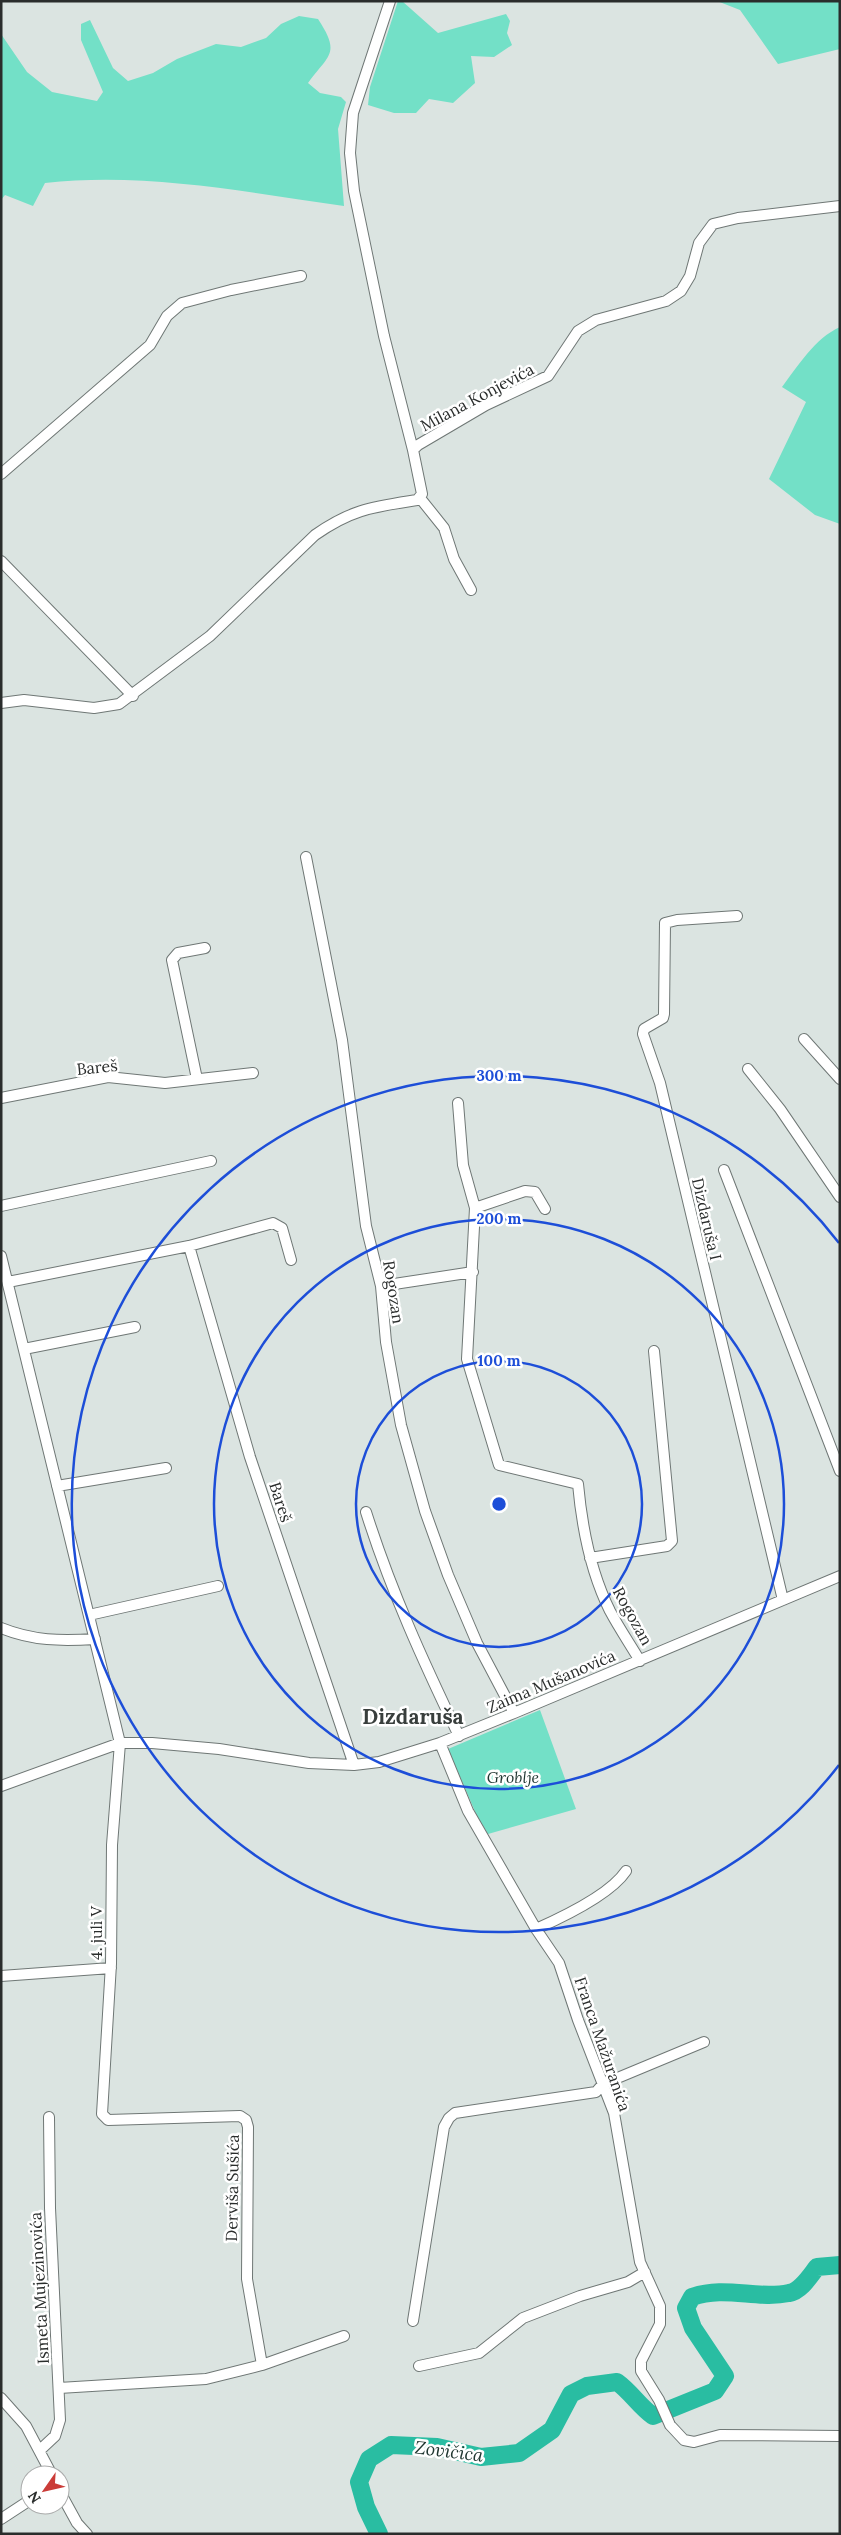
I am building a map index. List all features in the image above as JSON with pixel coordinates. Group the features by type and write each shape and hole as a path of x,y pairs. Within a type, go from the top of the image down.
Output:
{"street":[{"name":"Milana Konjevića","path":"390,1 353,113 350,153 354,191 384,336 413,450 422,494 420,498"},
{"name":"Milana Konjevića","path":"413,450 418,445 486,405 548,376 578,331 596,320 666,301 681,291 690,276 698,243 713,224 738,218 840,206"},
{"path":"1,474 150,345 167,316 182,303 231,290 301,276"},
{"path":"1,703 24,700 94,708 119,704 133,696 210,636 315,536 346,515 365,508 420,498 444,528 454,559 471,590"},
{"path":"1,560 133,696"},
{"name":"Rogozan","path":"306,857 342,1040 366,1226 381,1286 386,1342 401,1425 425,1510 448,1575 473,1634 514,1713"},
{"name":"Dizdaruša I","path":"737,916 676,920 666,923 664,1014 663,1018 644,1029 643,1034 660,1084 783,1600"},
{"path":"197,1079 172,960 178,953 205,948"},
{"path":"804,1038 840,1079"},
{"path":"748,1069 780,1109 840,1197"},
{"name":"Bareš","path":"1,1098 108,1078 165,1082 253,1073"},
{"name":"Rogozan","path":"458,1103 463,1165 475,1208 467,1359 499,1465 578,1484 582,1523 590,1558 610,1610 640,1660"},
{"path":"1,1206 211,1161"},
{"path":"724,1170 840,1471"},
{"path":"475,1208 525,1191 535,1192 545,1209"},
{"path":"8,1282 189,1246 273,1222 282,1228 291,1260"},
{"name":"Bareš","path":"189,1246 250,1457 354,1765"},
{"path":"1,1256 120,1743"},
{"path":"381,1286 473,1272"},
{"path":"24,1349 135,1327"},
{"path":"590,1558 667,1546 672,1541 654,1351"},
{"path":"57,1486 166,1468"},
{"path":"366,1512 385,1572 408,1629 459,1736"},
{"name":"Zaima Mušanovića","path":"1,1786 120,1743 152,1743 220,1750 309,1763 354,1765 379,1762 459,1736 840,1576"},
{"path":"89,1615 218,1586"},
{"path":"1,1628 16,1634 52,1641 94,1639"},
{"name":"4. juli V","path":"108,2120 102,2114 110,1968 112,1845 120,1743"},
{"name":"Franca Mažuranića","path":"440,1743 468,1811 536,1929 559,1963 578,2020 614,2113 640,2262 660,2306 660,2324 641,2361 641,2371 659,2400 670,2425 684,2440 694,2442 720,2435 840,2436"},
{"path":"536,1929 564,1917 620,1880 626,1871"},
{"path":"1,1976 110,1968"},
{"path":"414,2321 444,2127 449,2118 455,2113 596,2092 603,2084 704,2042"},
{"name":"Derviša Sušića","path":"108,2120 240,2116 246,2120 248,2127 247,2279 262,2365"},
{"name":"Ismeta Mujezinovića","path":"40,2450 55,2436 58,2429 59,2388 50,2208 49,2117"},
{"path":"419,2366 479,2353 523,2318 580,2296 628,2282 645,2272"},
{"path":"59,2388 206,2379 262,2365 344,2336"},
{"path":"1,2398 26,2426 47,2465"},
{"path":"1,2519 20,2507"},
{"path":"70,2510 77,2523 87,2534"}],"green space":[{"path":"398,1 402,1 438,33 506,14 510,21 507,33 512,45 494,57 471,56 475,83 453,103 429,99 416,113 394,113 368,105 370,87"},
{"path":"717,1 840,1 840,49 778,64 740,10"},
{"path":"299,16 318,19 329,40 330,47 330,53 308,83 320,93 341,97 346,102 338,129 344,206 195,185 120,180 82,180 45,183 33,206 5,195 1,200 1,34 27,72 52,92 97,101 103,92 81,40 81,24 90,20 113,68 128,81 153,73 177,59 216,44 241,47 266,38 281,24"},
{"path":"840,327 840,524 815,515 769,479 806,402 782,387 815,345"},
{"name":"Groblje","path":"540,1710 576,1809 488,1834 477,1816 448,1749"}],"waterway":[{"name":"Zovičica","path":"379,2534 366,2507 359,2482 369,2459 391,2445 437,2447 481,2457 519,2453 552,2430 571,2394 587,2386 617,2382 653,2416 715,2391 725,2376 693,2328 686,2308 692,2297 717,2292 765,2295 789,2293 801,2286 817,2267 840,2265"}],"district":[{"name":"Dizdaruša","path":"413,1716"}]}
